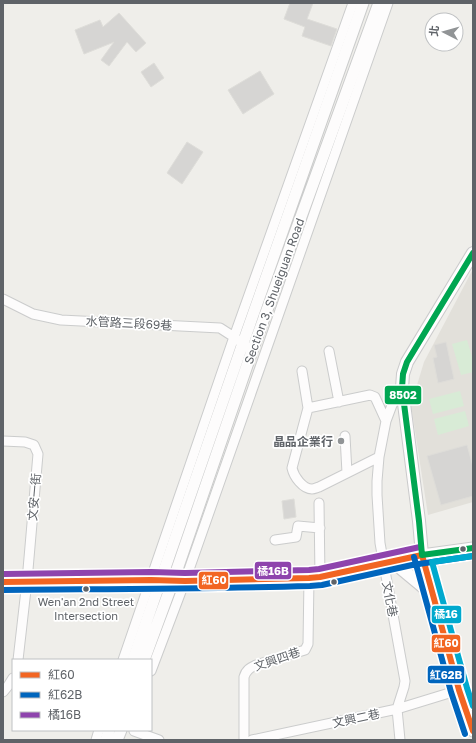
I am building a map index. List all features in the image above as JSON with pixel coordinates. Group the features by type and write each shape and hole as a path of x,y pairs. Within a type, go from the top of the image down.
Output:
{"main road":[{"path":"3,582 314,578 422,555 402,388 402,374 407,362 473,253"},
{"path":"388,562 433,595"}],"street":[{"name":"Section 3, Shueiguan Road","path":"167,581 238,340 353,3"},
{"name":"Section 3, Shueiguan Road","path":"238,340 363,3"},
{"name":"Section 3, Shueiguan Road","path":"167,581 379,3"},
{"name":"Section 3, Shueiguan Road","path":"167,581 388,3"},
{"name":"水管路三段69巷","path":"3,299 33,314 61,320 220,328 252,351"},
{"path":"329,351 339,402"},
{"path":"302,371 308,408 292,468 296,478 304,486 311,489 319,487 379,457"},
{"name":"文化巷","path":"400,740 397,709 405,681 394,619 388,562 380,543 377,480 379,457 386,421 392,405 402,388"},
{"path":"308,408 370,395 376,397 386,421"},
{"path":"345,436 347,473"},
{"name":"文安一街","path":"3,441 25,442 34,445 38,454 27,581"},
{"path":"314,578 320,528 319,503"},
{"path":"275,540 296,537 298,526 320,528"},
{"path":"473,548 422,555 459,690 473,731"},
{"name":"文興四巷","path":"244,740 244,678 246,672 256,665 305,650 308,644 314,578"},
{"path":"18,659 27,581"},
{"path":"124,659 167,581"},
{"path":"133,659 167,581"},
{"path":"144,659 167,581"},
{"path":"152,665 167,581"},
{"path":"3,692 12,680"},
{"name":"文興二巷","path":"252,740 397,709 459,690"},
{"path":"136,731 159,740"}],"shaded area":[{"path":"473,269 473,502 428,515 411,405 424,362"}],"green space":[{"path":"467,340 473,360 473,372 461,375 452,344"},
{"path":"460,391 464,406 433,414 429,399"},
{"path":"465,411 469,426 438,435 434,419"}],"building":[{"path":"290,3 313,3 307,19 337,29 331,46 302,36 305,27 284,19"},
{"path":"119,13 146,43 136,52 127,42 109,66 101,60 114,42 84,54 75,30 100,20 103,27"},
{"path":"154,63 164,78 151,87 141,72"},
{"path":"260,71 274,94 243,114 228,90"},
{"path":"187,142 203,152 182,184 167,173"},
{"path":"446,342 454,379 438,383 433,358 437,357 434,345"},
{"path":"467,445 473,467 473,496 441,505 427,456"},
{"path":"294,499 296,517 284,519 282,501"}],"transit line":[{"name":"8502","path":"422,555 402,388 403,374 407,362 473,253"},
{"name":"橘16B","path":"3,574 185,573 309,570 420,547"},
{"name":"8502","path":"422,555 473,548"},
{"name":"紅60","path":"422,555 459,690 473,731"},
{"name":"紅60","path":"3,582 185,581 309,578 320,577 422,555"},
{"name":"紅62B","path":"3,590 310,586 322,585 412,565 473,556"},
{"name":"橘16","path":"473,556 432,562 473,706"},
{"name":"紅62B","path":"414,557 451,692 465,734"}],"place":[{"name":"晶品企業行","path":"341,441"},
{"name":"Wen'an 2nd Street Intersection","path":"86,589"}]}
